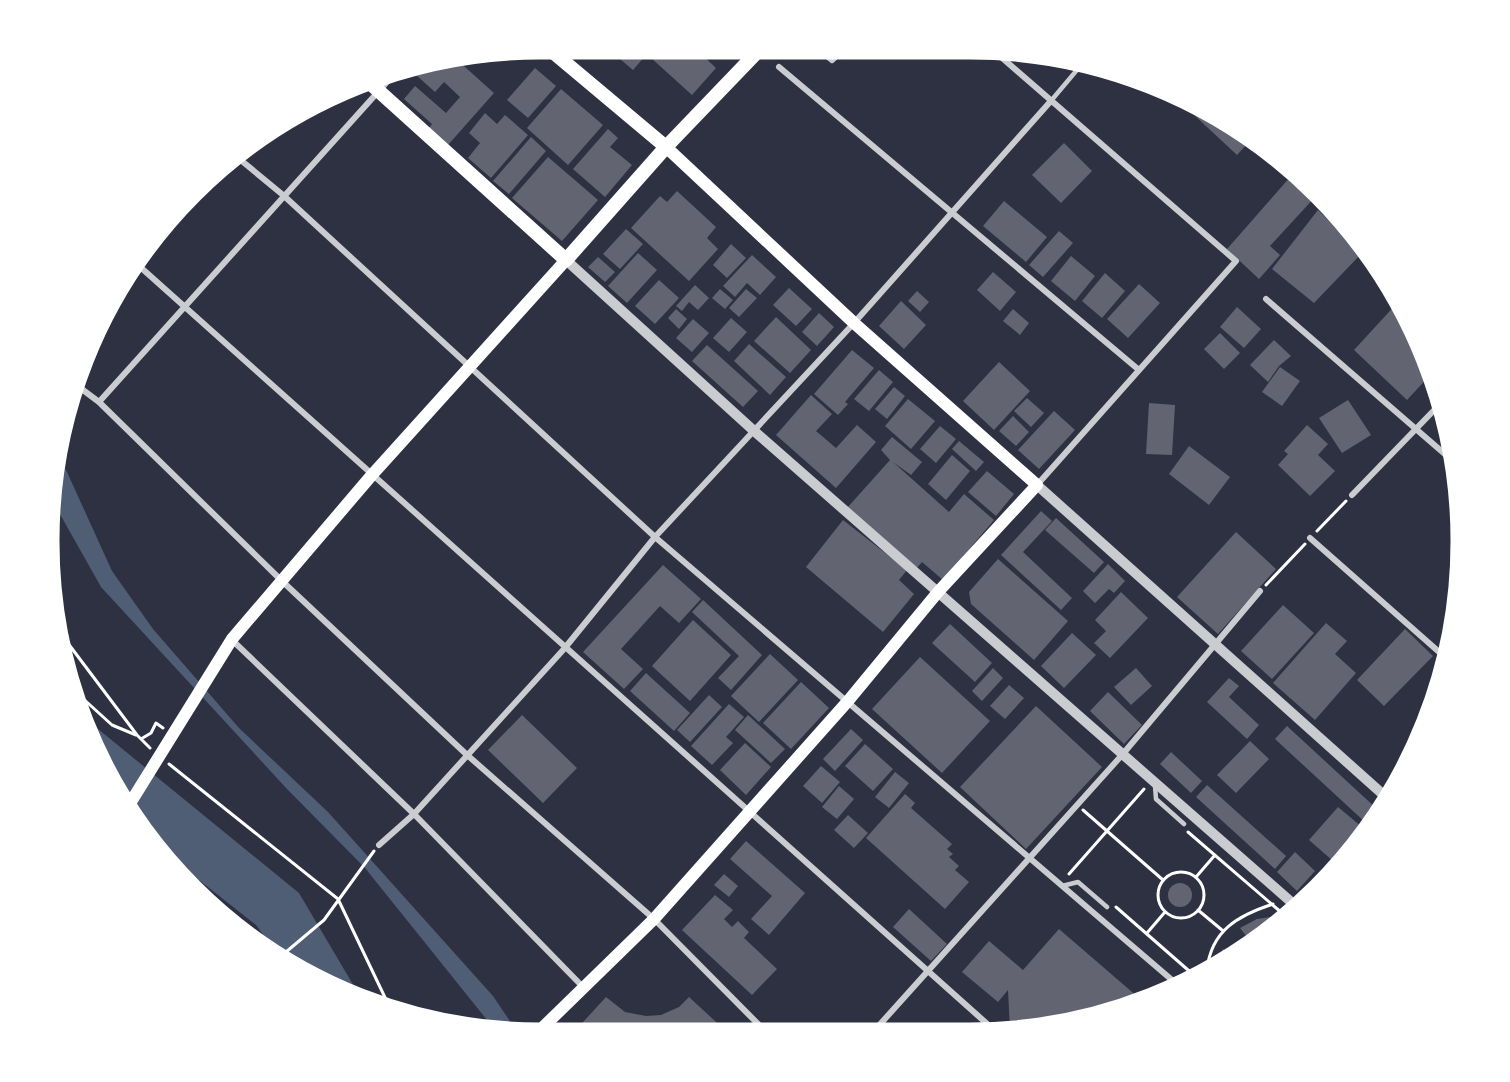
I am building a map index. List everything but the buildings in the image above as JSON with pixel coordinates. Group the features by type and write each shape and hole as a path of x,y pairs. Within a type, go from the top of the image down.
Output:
{"main road":[{"path":"545,1024 654,919 848,701 938,592 1036,485 854,323 666,147 560,58"},
{"path":"133,798 232,639 371,476 666,147 751,58"},
{"path":"376,88 566,260"}],"street":[{"path":"1004,60 1236,261 1036,485 1381,792"},
{"path":"779,67 1139,370"},
{"path":"99,402 186,308 374,89"},
{"path":"379,845 414,814 564,648 655,537 854,323 1050,102"},
{"path":"243,162 283,195 655,537 1171,979"},
{"path":"566,260 753,430 1288,900"},
{"path":"143,269 371,476 986,1023"},
{"path":"1266,299 1443,452"},
{"path":"83,390 99,402 282,581 466,754 654,919 758,1024"},
{"path":"1352,495 1433,411"},
{"path":"1310,538 1438,651"},
{"path":"880,1024 1122,755 1260,591"},
{"path":"232,639 414,814 583,987"}],"lane":[{"path":"1050,102 1076,71"},
{"path":"1154,782 1156,799 1184,825"},
{"path":"1061,885 1078,882 1107,907"}],"path":[{"path":"71,647 137,735 153,751"},
{"path":"86,700 112,726 137,735"},
{"path":"141,739 151,733 156,723 172,734"},
{"path":"162,759 338,899 385,998"},
{"path":"1061,885 1142,792 1154,782"},
{"path":"1142,792 1150,799"},
{"path":"1077,805 1163,880"},
{"path":"1184,825 1279,911"},
{"path":"287,951 324,920 379,845"},
{"path":"1196,877 1215,855"},
{"path":"1073,870 1081,877"},
{"path":"1181,871 1196,877 1204,897 1198,910 1192,915 1178,918 1165,912 1158,898 1158,890 1163,880 1181,871"},
{"path":"1211,958 1222,930 1252,911 1288,900"},
{"path":"1114,905 1188,971"},
{"path":"1198,910 1222,930"},
{"path":"1146,934 1165,912"}],"water":[{"path":"65,468 112,571 153,629 239,728 328,812 493,996 511,1022 487,1020 365,868 287,789 101,587 60,514"},
{"path":"95,727 299,893 354,986 300,959 264,936 256,925 196,877 158,835 123,782"}]}
